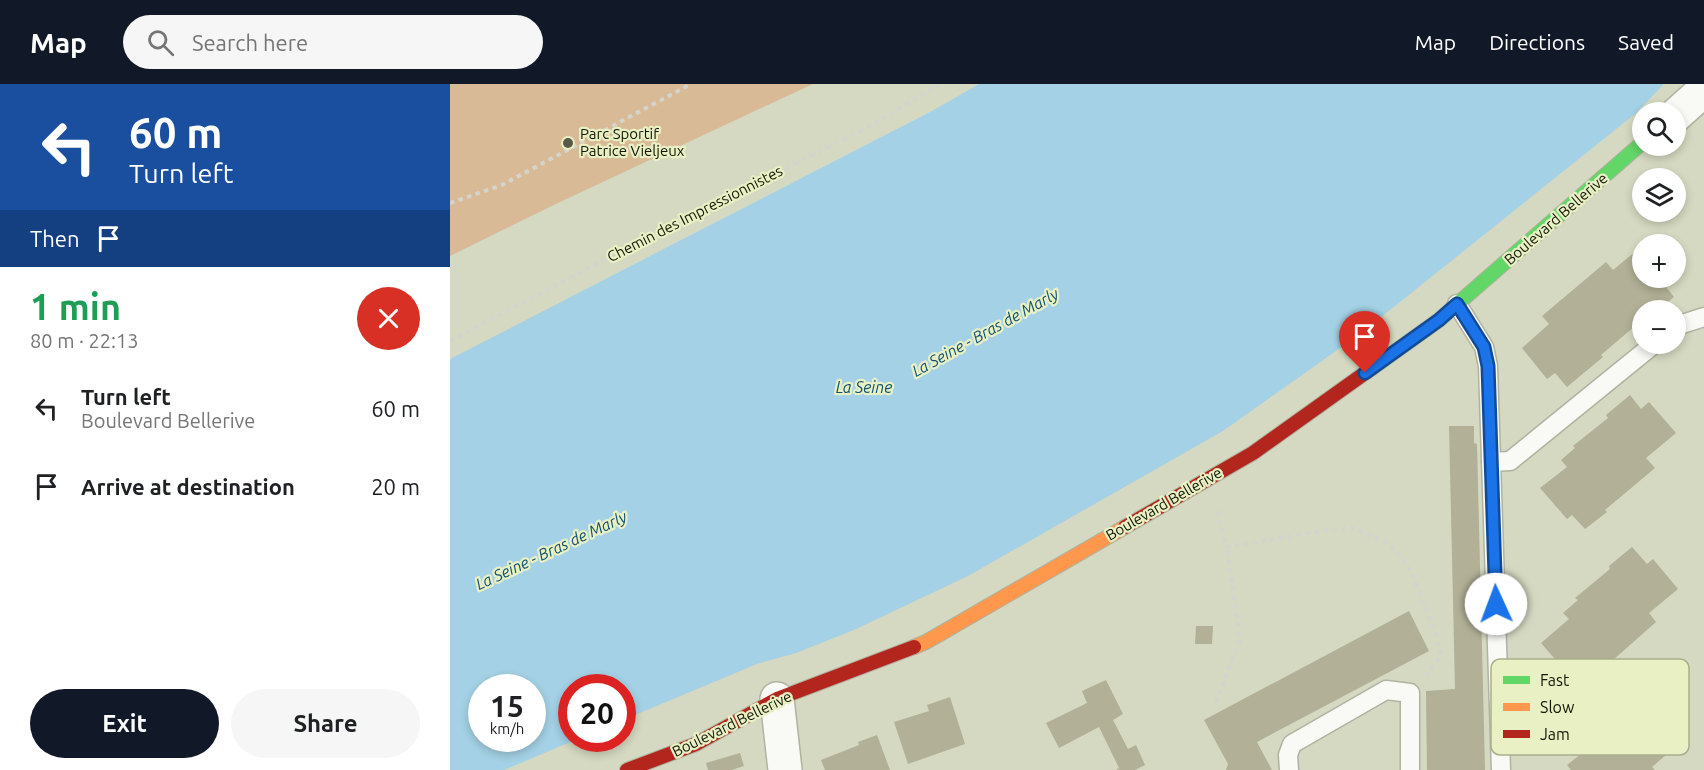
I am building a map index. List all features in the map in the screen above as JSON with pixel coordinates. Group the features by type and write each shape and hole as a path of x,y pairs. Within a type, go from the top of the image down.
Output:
{"street":[{"path":"1686,106 1704,90"},
{"name":"Boulevard Bellerive","path":"627,770 696,744 777,699 926,642 1253,453 1439,320 1632,152"},
{"path":"777,699 785,770"}],"lane":[{"path":"1457,304 1484,347 1488,366 1497,659"},
{"path":"1686,323 1704,317"},
{"path":"1491,462 1510,461 1642,354"},
{"path":"1289,770 1288,755 1292,744 1386,690 1410,693 1410,770"},
{"path":"1501,755 1501,770"}],"path":[{"path":"450,203 502,185 691,84"},
{"name":"Chemin des Impressionnistes","path":"450,341 651,235 868,127 939,84"},
{"path":"1202,482 1221,519 1240,639 1216,703"},
{"path":"1227,547 1327,530 1353,528 1390,544 1411,571 1438,639 1441,656 1410,693"}],"shaded area":[{"name":"Parc Sportif Patrice Vieljeux","path":"450,84 813,84 450,256"}],"water":[{"name":"La Seine","path":"979,84 1664,84 1647,102 1632,102 1632,116 1390,310 1223,431 968,576 854,630 796,653 757,664 636,715 636,674 558,674 558,747 504,770 450,770 450,359 932,111"}],"building":[{"path":"1632,254 1632,288 1667,288 1674,297 1670,300 1632,300 1632,329 1601,355 1603,357 1567,387 1555,373 1547,379 1522,348 1549,324 1542,316 1606,262 1613,270"},
{"path":"1630,395 1641,409 1649,402 1676,433 1646,458 1655,468 1585,529 1572,515 1567,519 1540,488 1567,467 1561,460 1575,448 1573,446 1608,418 1606,415"},
{"path":"1449,426 1474,426 1474,443 1477,444 1485,770 1427,770 1426,691 1455,689"},
{"path":"1632,547 1647,564 1653,559 1678,589 1649,613 1656,622 1614,659 1555,659 1541,643 1569,619 1563,613 1578,600 1575,598 1610,569 1609,566"},
{"path":"1409,611 1429,651 1257,742 1272,770 1226,770 1228,764 1204,720"},
{"path":"1196,626 1213,626 1212,644 1195,644"},
{"path":"1106,680 1123,714 1113,720 1128,749 1136,745 1145,765 1135,770 1116,770 1119,768 1099,727 1059,748 1046,723 1087,703 1082,691"},
{"path":"950,697 965,744 908,764 894,722 929,711 927,705"},
{"path":"877,735 890,770 825,770 821,760"},
{"path":"740,753 744,766 732,770 708,770 706,763"},
{"path":"1580,755 1666,755 1652,767 1655,770 1571,770 1567,765"}],"traffic: fast":[{"path":"1372,368 1439,320 1632,152"}],"traffic: slow":[{"path":"914,647 1125,527"}],"traffic: jam":[{"path":"1125,527 1253,453 1372,368"},
{"path":"627,770 696,744 777,699 914,647"}],"place":[{"name":"Parc Sportif Patrice Vieljeux","path":"568,143"}],"route":[{"path":"1365,373 1439,320 1457,304 1484,347 1488,366 1496,604"}],"water label":[{"name":"La Seine - Bras de Marly","path":"985,332"},
{"name":"La Seine - Bras de Marly","path":"551,550"}]}
